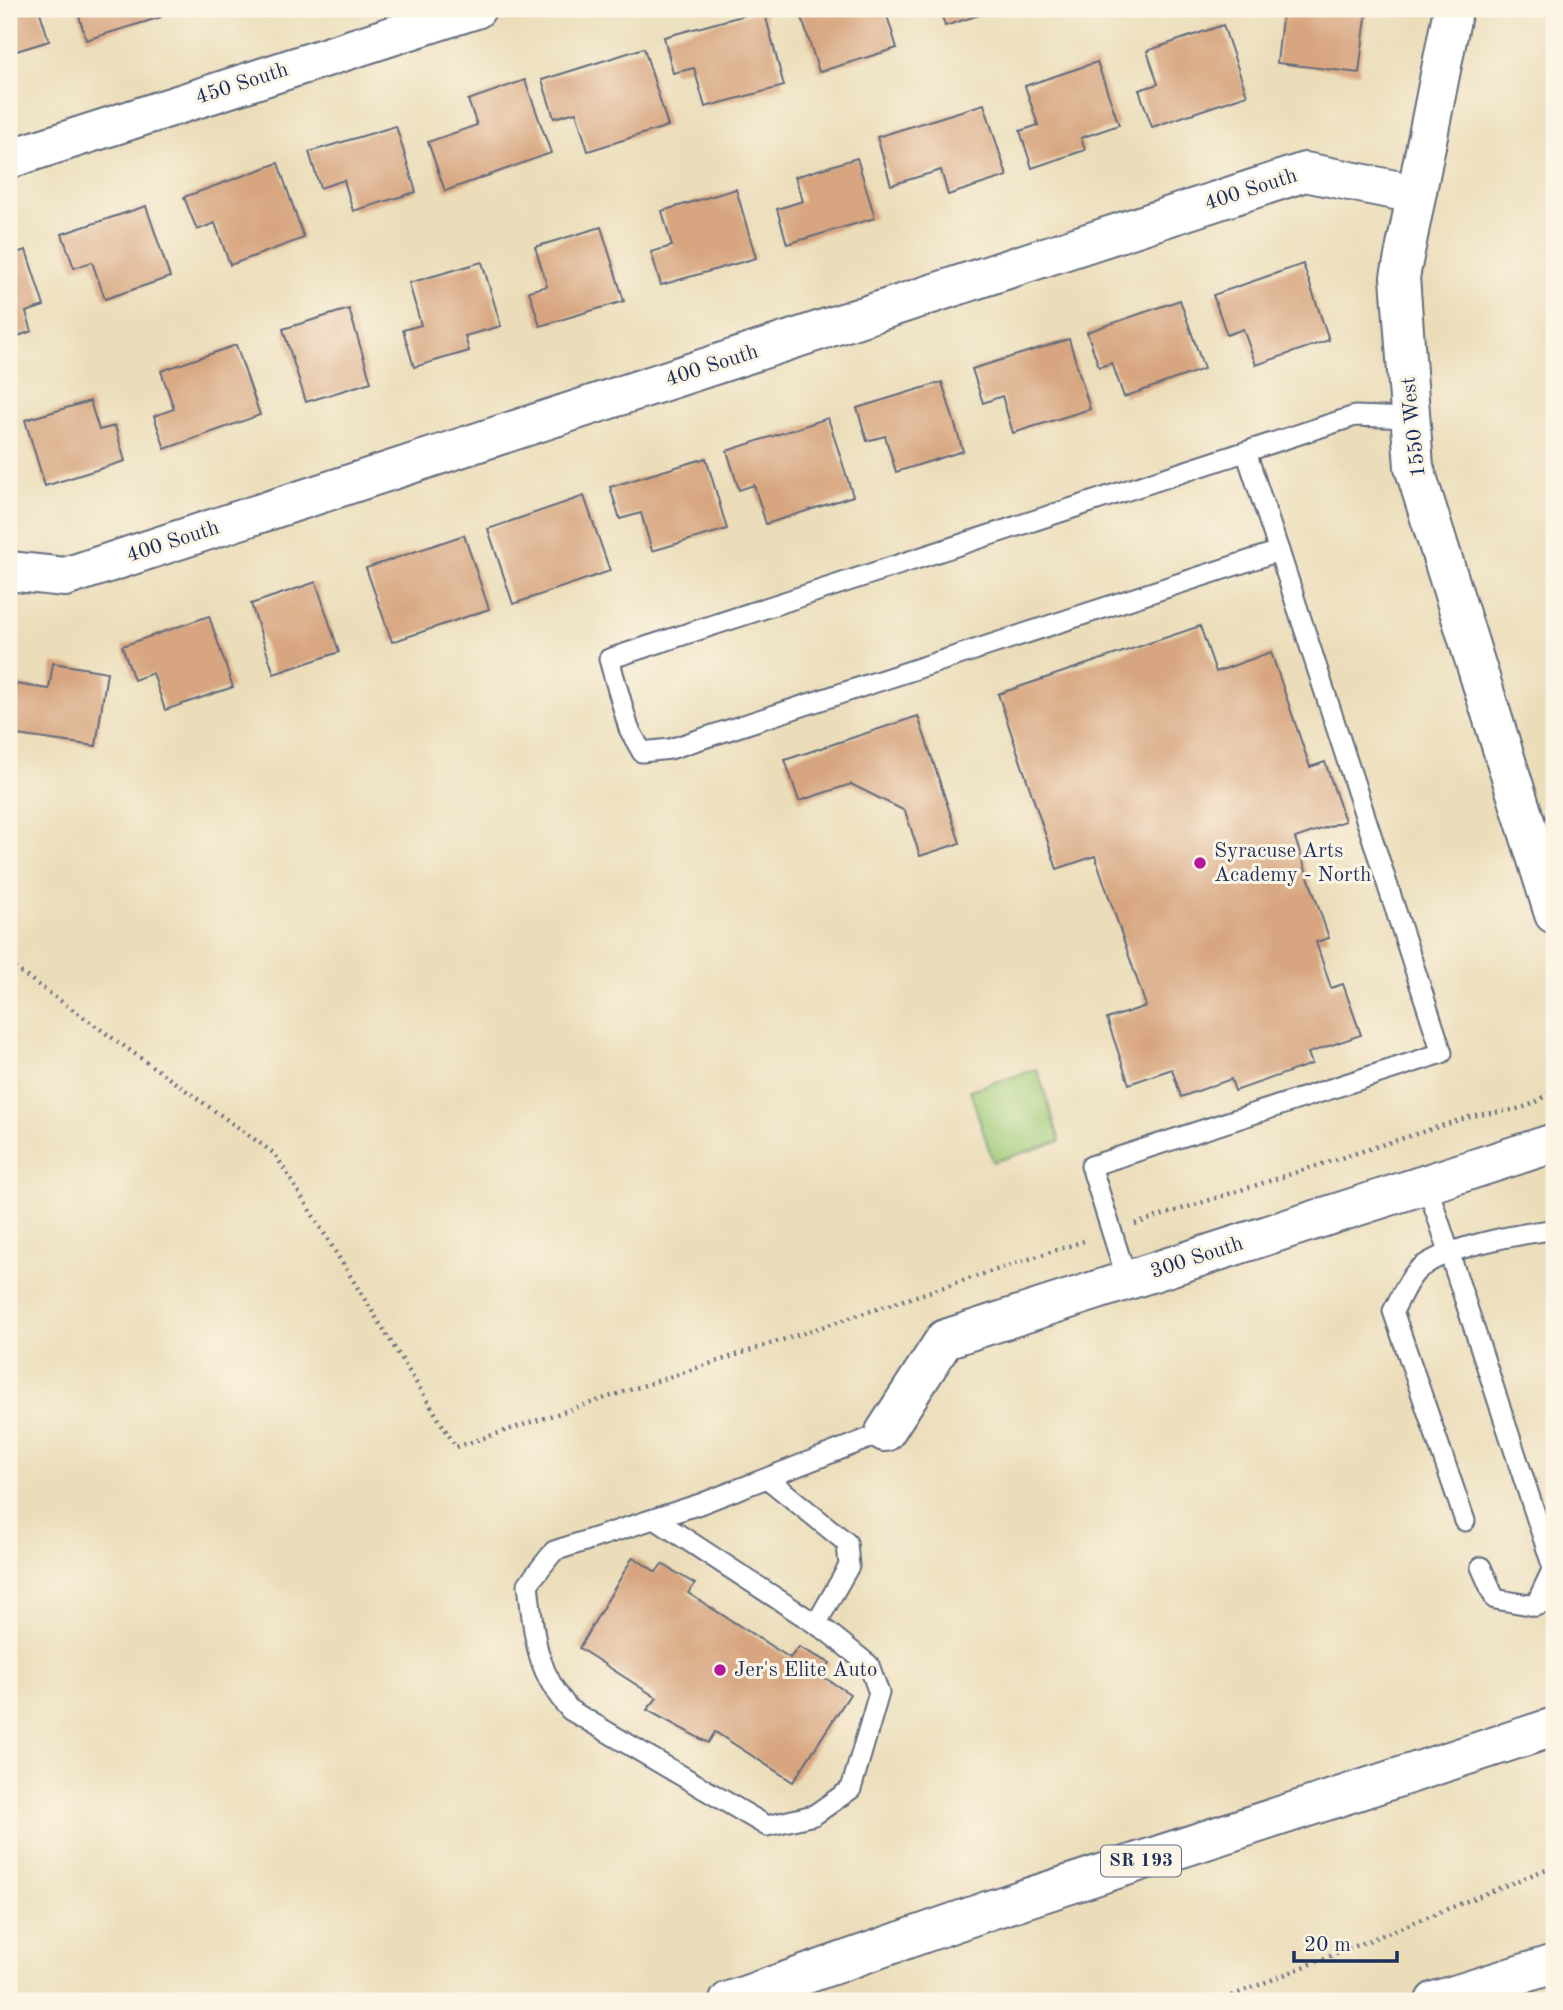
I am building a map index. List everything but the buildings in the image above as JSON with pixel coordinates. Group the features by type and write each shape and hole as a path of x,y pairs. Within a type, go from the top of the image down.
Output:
{"street":[{"name":"450 South","path":"9,159 476,9"},
{"name":"1550 West","path":"1453,9 1400,277 1414,467 1554,914"},
{"name":"400 South","path":"10,572 65,578 1305,172 1415,194"},
{"name":"300 South","path":"886,1432 946,1339 1554,1143"},
{"name":"SR 193","path":"729,2001 990,1910 1554,1727"},
{"path":"1435,2001 1554,1964"}],"lane":[{"path":"1279,551 670,749 642,752 629,729 609,659 1355,416 1411,418"},
{"path":"1127,1280 1091,1167 1443,1054 1246,452"},
{"path":"1427,1185 1553,1568 1545,1604 1495,1599 1481,1567"},
{"path":"1465,1521 1393,1311 1416,1271 1449,1254 1508,1235 1551,1230 1554,1234"},
{"path":"655,1519 816,1624 869,1665 879,1693 851,1789 814,1815 767,1826 570,1710 552,1689 535,1649 528,1584 554,1551 768,1479 886,1432"},
{"path":"768,1479 847,1543 849,1566 816,1624"}],"path":[{"path":"9,964 275,1154 456,1447 1472,1116 1523,1109 1540,1102 1554,1089"},
{"path":"1219,2001 1554,1866"}],"green space":[{"path":"1037,1069 1060,1141 993,1162 970,1090"}],"place":[{"name":"Syracuse Arts Academy - North","path":"1200,863"},
{"name":"Jer's Elite Auto","path":"720,1670"}]}
